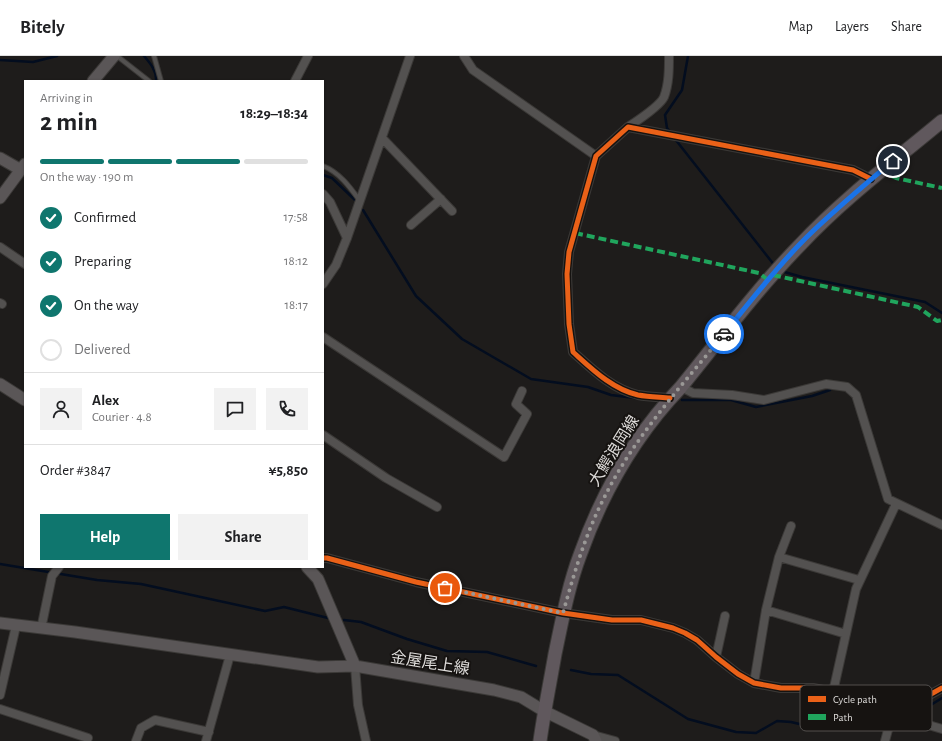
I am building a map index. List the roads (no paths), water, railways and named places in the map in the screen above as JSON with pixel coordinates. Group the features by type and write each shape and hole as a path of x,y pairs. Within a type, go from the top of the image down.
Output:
{"main road":[{"name":"大鰐浪岡線","path":"540,741 544,711 563,613 580,556 604,498 624,462 670,398 681,387 768,280 799,245 830,215 942,121"}],"street":[{"path":"94,80 114,56"},
{"path":"296,80 308,56"},
{"path":"324,283 336,265 347,238 410,56"},
{"path":"464,56 474,70 596,156"},
{"path":"669,56 669,74 664,98 649,112 628,127 596,156 569,252 567,282 568,324 572,352 602,377 621,389 638,394 670,398"},
{"path":"628,127 853,170 871,180"},
{"path":"382,138 452,211"},
{"path":"0,158 24,169 0,198"},
{"path":"324,195 330,202 347,238"},
{"path":"411,225 440,199"},
{"path":"0,247 24,263"},
{"path":"324,338 504,457 527,414 516,404 522,391"},
{"path":"0,384 24,399"},
{"path":"681,387 693,394 732,395 764,400 826,384 847,387 856,395 858,400 888,499 942,526"},
{"path":"324,436 386,478 437,507"},
{"path":"835,685 859,580 896,504"},
{"path":"754,683 766,610 779,557 791,526"},
{"path":"779,557 859,580"},
{"path":"324,558 416,582 563,613 612,620 641,620 673,628 697,640 738,674 754,683 781,688 800,688"},
{"path":"308,568 318,579 355,666 358,705 366,741"},
{"path":"41,629 56,571"},
{"path":"766,610 846,634"},
{"path":"716,657 725,616"},
{"name":"金屋尾上線","path":"0,623 75,632 318,667 355,666 494,690 521,697 594,738"},
{"path":"0,695 16,626"},
{"path":"206,741 230,655"},
{"path":"932,694 942,688"},
{"path":"0,709 88,738"},
{"path":"136,741 141,728 155,720 209,732"},
{"path":"932,726 942,729"},
{"path":"885,741 888,731"},
{"path":"594,738 615,741"}],"lane":[{"path":"117,56 148,80"},
{"path":"154,56 161,80"},
{"path":"324,166 329,168 345,181 360,201"}],"waterway":[{"path":"0,60 33,62 57,56"},
{"path":"144,56 151,64 156,80"},
{"path":"671,133 667,128 665,115 682,90 688,56"},
{"path":"675,139 775,266"},
{"path":"324,175 332,178 355,200"},
{"path":"363,210 416,296 462,339 531,379 588,387 611,395 635,398"},
{"path":"781,271 802,277 925,302 942,313"},
{"path":"682,400 731,400 756,407 812,396 830,390"},
{"path":"0,564 24,568"},
{"path":"24,568 97,580 141,584 265,611 284,607 332,619"},
{"path":"344,620 361,622 407,639 447,651 487,652 536,666"},
{"path":"571,670 591,674 618,675 688,719 736,732 756,733 777,721 800,724"},
{"path":"932,704 942,698"}]}
